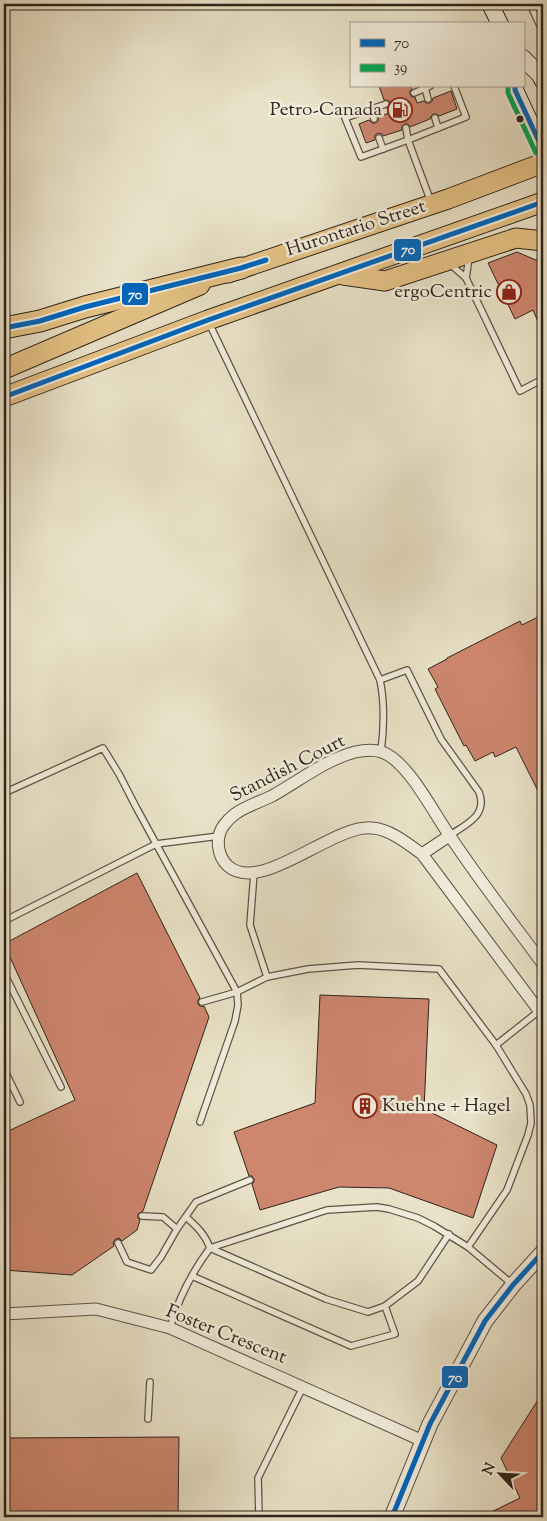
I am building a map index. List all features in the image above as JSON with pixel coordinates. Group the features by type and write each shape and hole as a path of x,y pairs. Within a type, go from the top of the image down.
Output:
{"highway":[{"path":"4,328 40,321 85,307 241,268"}],"main road":[{"path":"490,4 499,22"},
{"path":"524,59 540,75 543,81"},
{"path":"515,88 543,150"},
{"name":"Hurontario Street","path":"4,369 241,268 432,204 543,163"},
{"name":"Hurontario Street","path":"4,397 208,320 543,202"},
{"path":"339,274 385,281 516,238 543,241"}],"street":[{"name":"Standish Court","path":"219,836 222,827 235,814 324,766 357,752 367,750 381,752"},
{"path":"381,752 390,756 426,798 449,836 543,964"},
{"path":"219,836 220,853 229,867 238,872 254,873 287,862 342,834 363,828 385,831 409,844 422,854 542,1012"},
{"path":"422,854 449,836"},
{"path":"392,1517 430,1424 485,1321 513,1285 543,1252"},
{"name":"Foster Crescent","path":"4,1314 96,1309 170,1328 304,1386 423,1441"}],"lane":[{"path":"530,4 543,32"},
{"path":"414,93 425,88"},
{"path":"427,88 428,99"},
{"path":"386,104 344,118 361,158 466,117 455,88"},
{"path":"370,109 374,119"},
{"path":"435,118 438,128"},
{"path":"406,128 408,140 432,204"},
{"path":"379,138 383,149"},
{"path":"466,278 470,253"},
{"path":"448,261 466,278 520,391 543,379"},
{"path":"208,320 380,680 384,711 381,752"},
{"path":"380,680 407,670 441,738 480,792 482,798 480,812 476,817 449,836"},
{"path":"4,794 102,748 119,774 238,992 235,1022 200,1122"},
{"path":"4,921 156,844 219,836"},
{"path":"254,873 250,925 267,977"},
{"path":"202,1002 238,992 267,977 308,969 358,964 439,969 496,1045 526,1094 530,1105 530,1123 520,1158 507,1190 468,1247"},
{"path":"4,973 61,1087"},
{"path":"496,1045 542,1012"},
{"path":"4,1068 20,1102"},
{"path":"118,1243 127,1262 151,1270 196,1202 250,1180"},
{"path":"170,1328 175,1311 192,1276 210,1248 316,1213 336,1209 377,1207 418,1218 449,1234 468,1247 513,1285"},
{"path":"142,1216 163,1217 177,1229"},
{"path":"186,1217 201,1230 210,1248 326,1299 368,1312 385,1306 418,1281 449,1234"},
{"path":"192,1276 351,1346 396,1334 385,1306"},
{"path":"148,1419 150,1382"},
{"path":"259,1517 258,1478 304,1386"}],"building":[{"path":"380,88 412,88 410,94 412,97 415,97 417,103 424,101 430,103 433,98 451,91 457,109 439,116 433,114 430,119 410,127 408,124 405,124 402,126 402,130 383,136 378,133 375,135 375,140 366,143 359,124 369,120 375,123 378,121 378,117 389,113 387,108 390,102 384,100"},
{"path":"517,252 543,263 543,333 533,310 515,319 488,263"},
{"path":"538,617 543,627 543,801 516,747 495,757 493,752 475,761 466,745 464,746 435,689 438,687 428,669 520,621 522,625"},
{"path":"137,873 200,998 198,1004 204,1006 209,1017 143,1211 138,1214 140,1220 137,1230 122,1241 119,1238 116,1239 113,1242 114,1246 72,1275 4,1270 4,1133 75,1100 4,944"},
{"name":"Kuehne + Hagel","path":"320,995 429,999 424,1109 497,1145 473,1218 389,1188 339,1187 260,1210 252,1184 254,1179 252,1176 249,1176 234,1132 315,1103"},
{"path":"543,1392 543,1517 481,1517 520,1498 501,1458"},
{"path":"179,1437 178,1517 4,1517 4,1438"}],"transit line":[{"name":"39","path":"508,88 508,93 536,153"},
{"name":"70","path":"515,88 543,150"},
{"name":"70","path":"4,397 208,320 543,202"},
{"name":"70","path":"4,328 40,321 85,307 266,260"},
{"name":"70","path":"392,1517 430,1424 485,1321 513,1285 543,1252"}],"place":[{"name":"Petro-Canada","path":"400,110"},
{"name":"ergoCentric","path":"509,292"},
{"name":"Kuehne + Hagel","path":"365,1106"}]}
